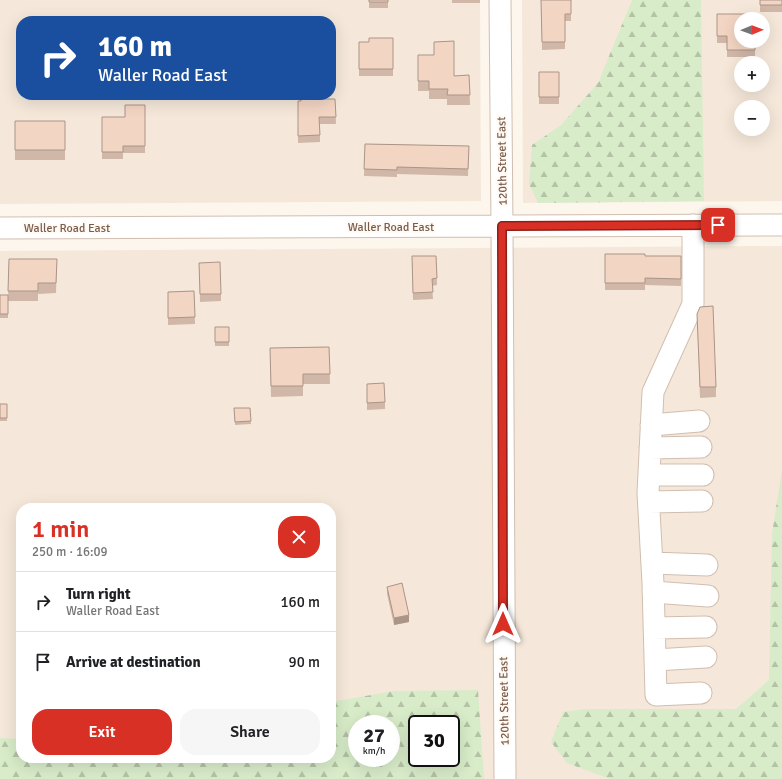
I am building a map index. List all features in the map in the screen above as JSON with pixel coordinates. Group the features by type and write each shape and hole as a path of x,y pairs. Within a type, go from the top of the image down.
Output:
{"street":[{"name":"120th Street East","path":"500,0 505,779"},
{"name":"Waller Road East","path":"0,228 782,225"},
{"path":"693,226 693,304 653,392 649,502 656,695 701,693"},
{"path":"651,425 698,421"},
{"path":"650,448 701,447"},
{"path":"649,475 702,475"},
{"path":"649,502 702,501"},
{"path":"652,563 707,565"},
{"path":"653,592 708,596"},
{"path":"654,628 706,627"},
{"path":"655,660 706,657"}],"shaded area":[{"path":"0,0 480,0 481,201 0,204"},
{"path":"522,0 782,0 782,201 523,203"},
{"path":"782,246 782,779 0,779 0,251"}],"green space":[{"path":"632,0 701,0 704,201 538,203 529,184 532,145 561,125 598,83"},
{"path":"782,469 782,779 610,779 567,763 551,742 563,712 585,709 736,709 769,680 772,534"},
{"path":"478,690 484,779 0,779 0,738 16,739 16,763 336,763 336,701 394,691"}],"building":[{"path":"369,0 388,0 388,2 369,2"},
{"path":"541,0 571,0 571,14 565,14 565,42 542,42"},
{"path":"760,0 782,0 782,5 760,5"},
{"path":"717,14 734,14 734,48 755,48 755,50 727,50 727,36 717,36"},
{"path":"369,38 393,38 393,69 359,69 359,42 369,42"},
{"path":"454,41 454,76 469,75 470,95 447,95 448,89 429,89 429,81 418,81 418,55 434,55 434,42"},
{"path":"539,72 559,72 559,97 539,97"},
{"path":"335,100 336,117 319,117 320,135 298,136 298,101"},
{"path":"125,105 145,105 145,146 123,146 123,152 102,152 102,117 125,117"},
{"path":"15,121 65,121 65,150 15,150"},
{"path":"365,144 469,146 468,169 397,167 397,170 364,169"},
{"path":"605,254 681,256 681,279 645,278 645,283 605,283"},
{"path":"412,256 436,256 437,278 432,279 433,292 413,293"},
{"path":"9,259 57,259 56,283 38,283 38,291 8,291"},
{"path":"220,262 221,294 200,294 199,263"},
{"path":"194,291 195,317 168,318 168,292"},
{"path":"0,295 8,295 8,314 0,314"},
{"path":"713,306 716,387 700,387 697,314 700,307"},
{"path":"215,327 229,327 229,342 215,342"},
{"path":"329,347 330,374 303,374 303,386 271,386 270,348"},
{"path":"384,383 385,402 367,403 367,384"},
{"path":"0,404 7,404 7,418 0,418"},
{"path":"234,408 250,408 251,421 235,422"},
{"path":"402,583 409,615 394,618 387,587"}],"route":[{"path":"503,624 502,226 718,225"}]}
